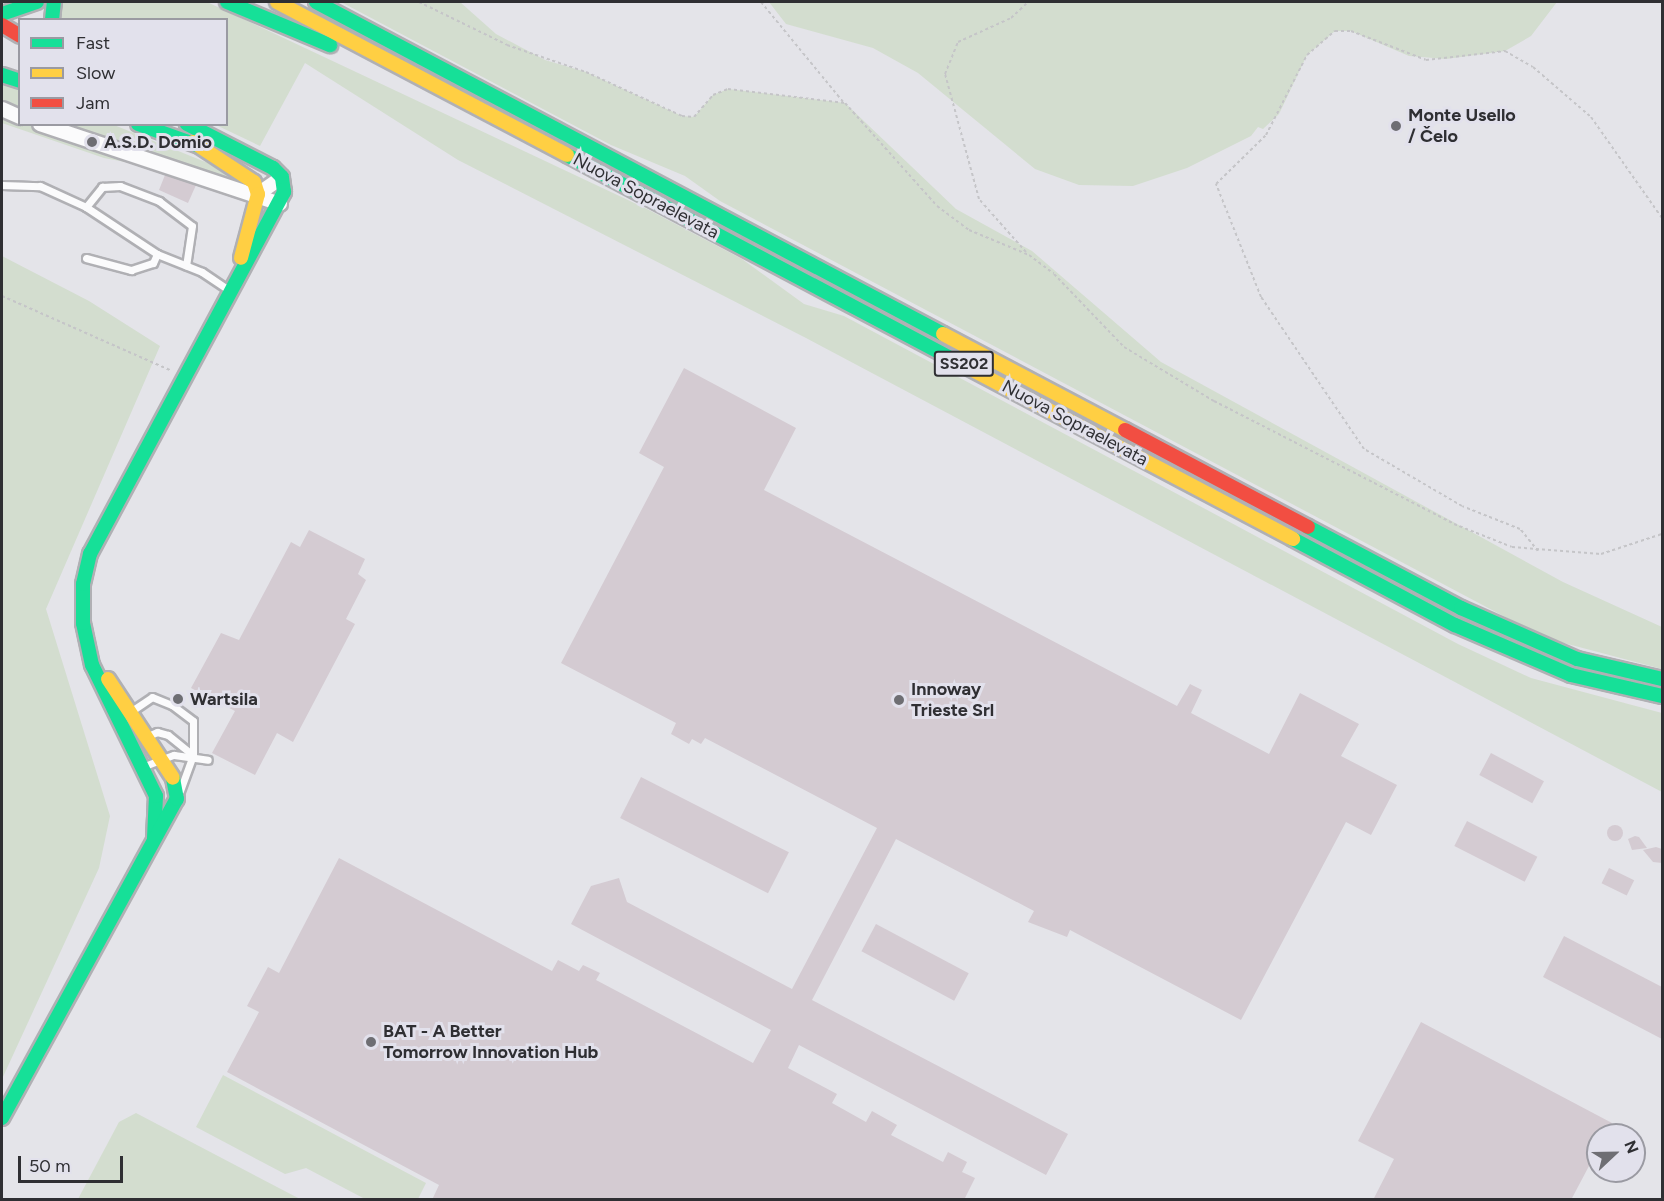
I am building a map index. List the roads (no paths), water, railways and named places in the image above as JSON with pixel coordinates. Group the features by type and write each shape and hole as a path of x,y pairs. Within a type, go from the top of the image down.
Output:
{"main road":[{"path":"2,14 37,2"},
{"path":"52,18 54,2"},
{"path":"227,2 381,67 601,172"},
{"name":"Nuova Sopraelevata","path":"277,2 1455,625 1571,675 1662,696"},
{"name":"Nuova Sopraelevata","path":"316,2 1461,608 1577,659 1662,679"},
{"path":"2,25 18,35"},
{"path":"2,75 18,80"},
{"path":"144,126 205,148"},
{"path":"168,126 242,170 258,194 231,291"},
{"path":"154,838 156,796 92,665 81,600 90,554 183,377 280,204 282,177 273,168 191,126"},
{"path":"2,1118 177,798 172,772 90,648"}],"street":[{"path":"2,110 18,116"},
{"path":"46,126 258,194 280,204"},
{"path":"258,194 282,177"}],"lane":[{"path":"2,185 40,186 86,207 157,254 186,266 231,291"},
{"path":"86,207 102,187 120,186 159,201 192,226 186,266"},
{"path":"86,258 131,270 153,263 157,254"},
{"path":"177,798 194,755 195,728 189,714 152,697 131,712 127,740 157,732 168,735 194,755 208,760"},
{"path":"142,767 162,759 194,755"}],"place":[{"name":"Monte Usello / Čelo","path":"1396,126"},
{"name":"A.S.D. Domio","path":"92,142"},
{"name":"Wartsila","path":"178,699"},
{"name":"Innoway Trieste Srl","path":"899,700"},
{"name":"BAT - A Better Tomorrow Innovation Hub","path":"371,1042"}]}
